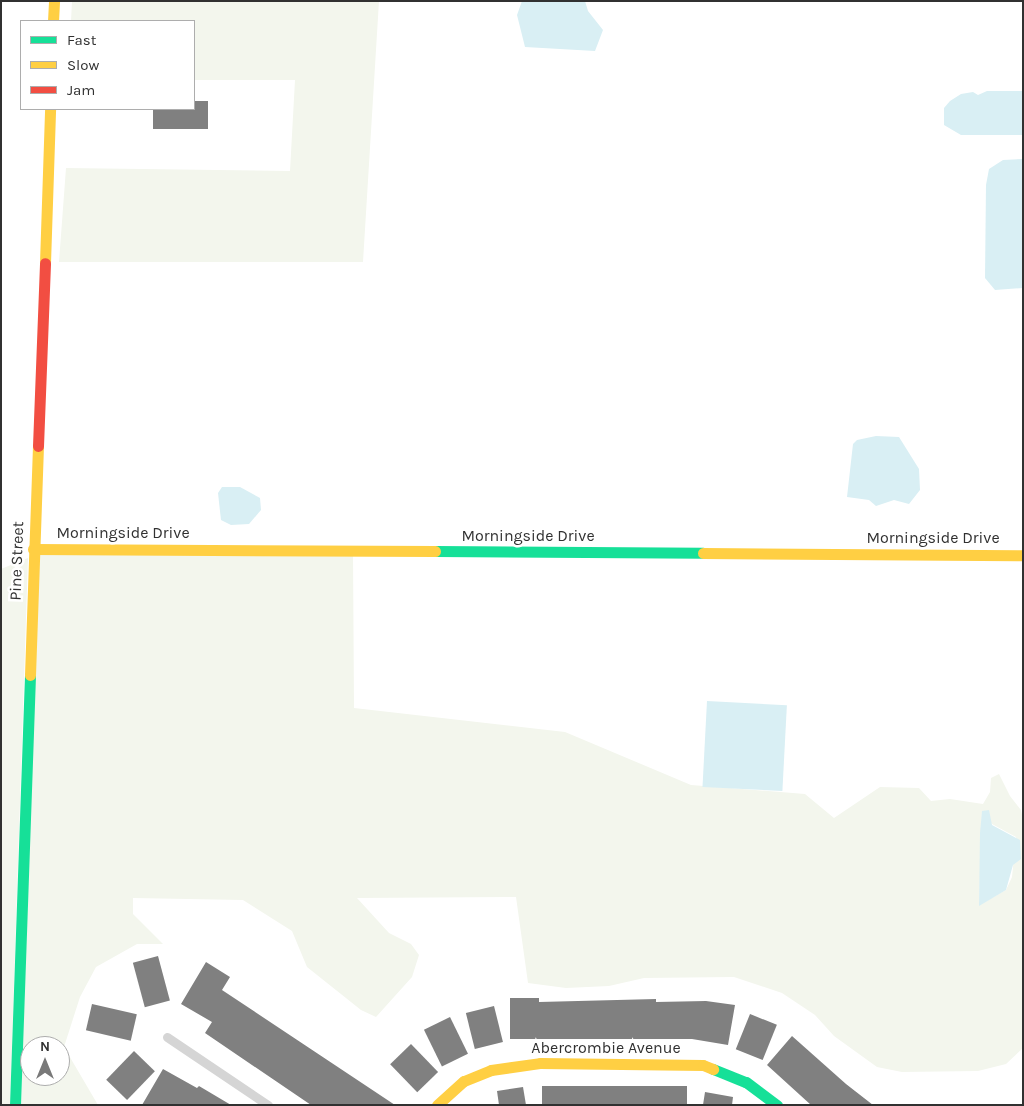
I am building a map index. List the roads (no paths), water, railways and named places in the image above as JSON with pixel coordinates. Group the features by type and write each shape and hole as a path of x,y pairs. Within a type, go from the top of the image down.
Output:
{"street":[{"path":"53,20 54,1"},
{"name":"Pine Street","path":"15,1105 33,549 50,110"},
{"name":"Morningside Drive","path":"33,549 1023,555"},
{"path":"168,1037 268,1105"},
{"name":"Abercrombie Avenue","path":"437,1105 473,1077 515,1064 540,1063 703,1065 746,1082 777,1105"}]}
